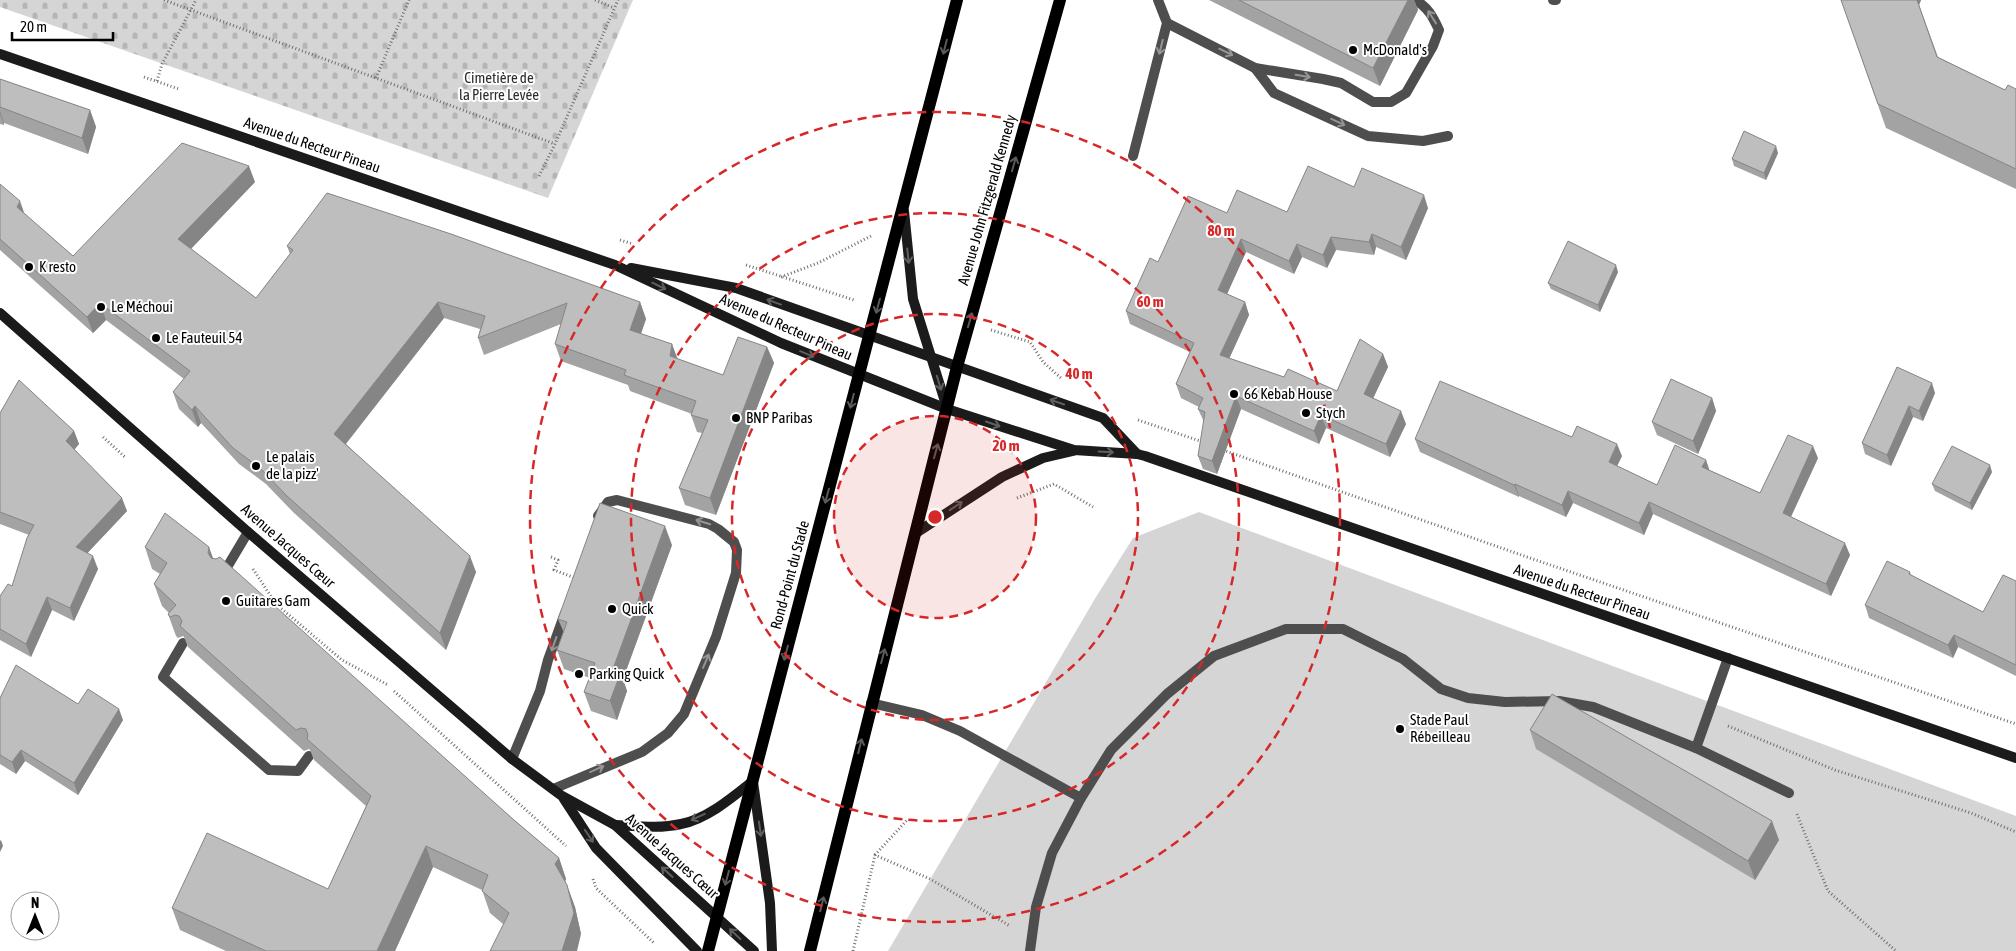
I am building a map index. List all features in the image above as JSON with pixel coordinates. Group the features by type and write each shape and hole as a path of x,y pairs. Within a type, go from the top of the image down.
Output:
{"main road":[{"name":"Rond-Point du Stade","path":"708,951 957,0"},
{"name":"Avenue John Fitzgerald Kennedy","path":"947,409 957,367 1060,0"},
{"name":"Avenue du Recteur Pineau","path":"0,54 615,265 749,328 858,375 947,409 1074,450 1138,454 2016,758"},
{"path":"810,951 871,703 947,409 913,299 903,208"},
{"name":"Avenue du Recteur Pineau","path":"615,265 736,288 1102,418 1138,454"},
{"name":"Avenue Jacques Cœur","path":"0,313 248,532 512,759 562,796 615,825 754,951"},
{"path":"916,533 1002,477 1044,458 1074,450"},
{"path":"615,825 661,827 683,824 722,805 753,780"},
{"path":"753,780 770,903 772,951"},
{"name":"Avenue Jacques Cœur","path":"562,796 596,848 697,951"}],"lane":[{"path":"1133,156 1167,23 1158,0"},
{"path":"1167,23 1255,68 1341,83 1373,102 1391,102 1406,93 1433,46 1439,30 1434,17 1423,4 1415,0"},
{"path":"1255,68 1274,93 1368,136 1423,141 1448,136"},
{"path":"553,789 642,752 668,733 684,714 716,638 736,573 738,555 734,542 709,524 617,500 608,502 599,515 596,524"},
{"path":"224,574 248,532"},
{"path":"512,759 540,691 548,660 577,578"},
{"path":"1030,951 1036,907 1052,853 1081,798 1112,750 1167,694 1214,656 1286,629 1343,629 1403,660 1441,689 1468,698 1505,702 1558,701 1593,707 1696,748 1788,793"},
{"path":"184,643 163,678 268,770 298,771 309,756"},
{"path":"1696,748 1728,658"},
{"path":"871,703 922,715 960,731 1081,798"}],"path":[{"path":"164,0 555,144"},
{"path":"149,105 162,64 196,0"},
{"path":"376,78 409,0"},
{"path":"596,0 614,8"},
{"path":"539,176 618,0"},
{"path":"781,277 818,264 900,221"},
{"path":"100,433 127,459"},
{"path":"1012,500 1054,484 1093,507"},
{"path":"237,551 248,561 276,604 342,660 386,684 567,848"},
{"path":"550,557 558,560 554,570 577,578"},
{"path":"1707,717 1835,770 1971,813 2016,832"},
{"path":"1788,793 1828,891 1896,951"},
{"path":"853,951 875,855 908,819"},
{"path":"875,855 930,879 1032,938"},
{"path":"591,874 596,888 660,949"}],"green space":[{"name":"Cimetière de la Pierre Levée","path":"0,0 633,0 548,198 0,7"},
{"name":"Stade Paul Rébeilleau","path":"1199,512 2016,816 2016,951 888,951 1096,597 1133,538"}],"building":[{"name":"McDonald's","path":"1239,0 1408,0 1373,68"},
{"path":"1841,0 1917,0 1937,57 2005,90 2008,85 2016,89 2016,169 1878,104"},
{"path":"0,79 90,110 82,138 0,107"},
{"path":"1744,131 1776,146 1764,173 1732,159"},
{"path":"182,143 249,166 178,239 256,298 293,250 287,246 327,193 451,234 640,302 630,330 672,344 670,356 723,375 738,337 767,347 710,498 679,488 708,420 691,415 696,401 624,375 626,370 555,344 567,303 478,338 485,316 438,302 334,434 470,556 440,633 287,496 260,468 233,448 195,406 192,410 173,392 190,371 100,303 87,317 0,239 0,184 20,201 17,207 73,256"},
{"path":"1308,166 1354,187 1362,168 1424,195 1401,247 1372,234 1369,242 1331,237 1323,255 1297,244 1289,261 1241,239 1218,290 1245,302 1220,355 1284,377 1288,369 1337,391 1360,339 1383,354 1364,394 1401,411 1386,444 1321,415 1314,431 1236,396 1212,461 1198,456 1205,412 1198,409 1203,398 1176,384 1194,343 1126,311 1150,258 1158,262 1188,196 1227,213 1237,190 1287,212"},
{"path":"1568,241 1616,265 1598,305 1548,283"},
{"path":"1897,367 1932,383 1919,411 1909,406 1887,455 1862,443"},
{"path":"1671,379 1712,398 1693,441 1652,422"},
{"path":"19,380 74,431 66,441 122,498 76,547 93,556 70,608 47,597 26,644 0,629 0,596 8,584 12,586 27,538 34,525 0,512 0,413"},
{"path":"1440,381 1572,437 1577,426 1617,444 1609,462 1657,485 1675,445 1706,460 1702,467 1760,493 1788,435 1813,446 1783,513 1845,543 1826,584 1649,502 1639,523 1568,491 1562,505 1415,439"},
{"path":"1952,446 1990,465 1970,503 1932,484"},
{"name":"Quick","path":"600,503 665,526 613,669 609,668 621,672 610,701 584,692 595,663 557,650 567,622 558,619"},
{"path":"165,513 209,547 208,553 211,558 216,559 220,557 559,858 555,864 567,885 574,913 562,951 490,951 509,913 482,891 488,875 426,846 377,951 266,951 172,908 207,833 328,889 371,796 307,739 306,729 296,730 180,626 182,621 179,616 170,617 168,614 176,605 154,584 167,563 145,547"},
{"path":"1887,561 1983,612 2003,575 2016,581 2016,665 1954,635 1948,645 1865,605"},
{"path":"16,665 78,704 88,689 119,709 74,783 21,750 12,762 0,755 0,698"},
{"path":"1552,694 1772,821 1748,861 1530,730"}],"place":[{"name":"McDonald's","path":"1353,50"},
{"name":"K resto","path":"29,267"},
{"name":"Le Méchoui","path":"101,307"},
{"name":"Le Fauteuil 54","path":"156,338"},
{"name":"66 Kebab House","path":"1234,394"},
{"name":"Stych","path":"1306,413"},
{"name":"BNP Paribas","path":"736,418"},
{"name":"Le palais de la pizz'","path":"256,466"},
{"name":"Guitares Gam","path":"226,601"},
{"name":"Quick","path":"612,609"},
{"name":"Parking Quick","path":"579,674"},
{"name":"Stade Paul Rébeilleau","path":"1400,729"}]}
